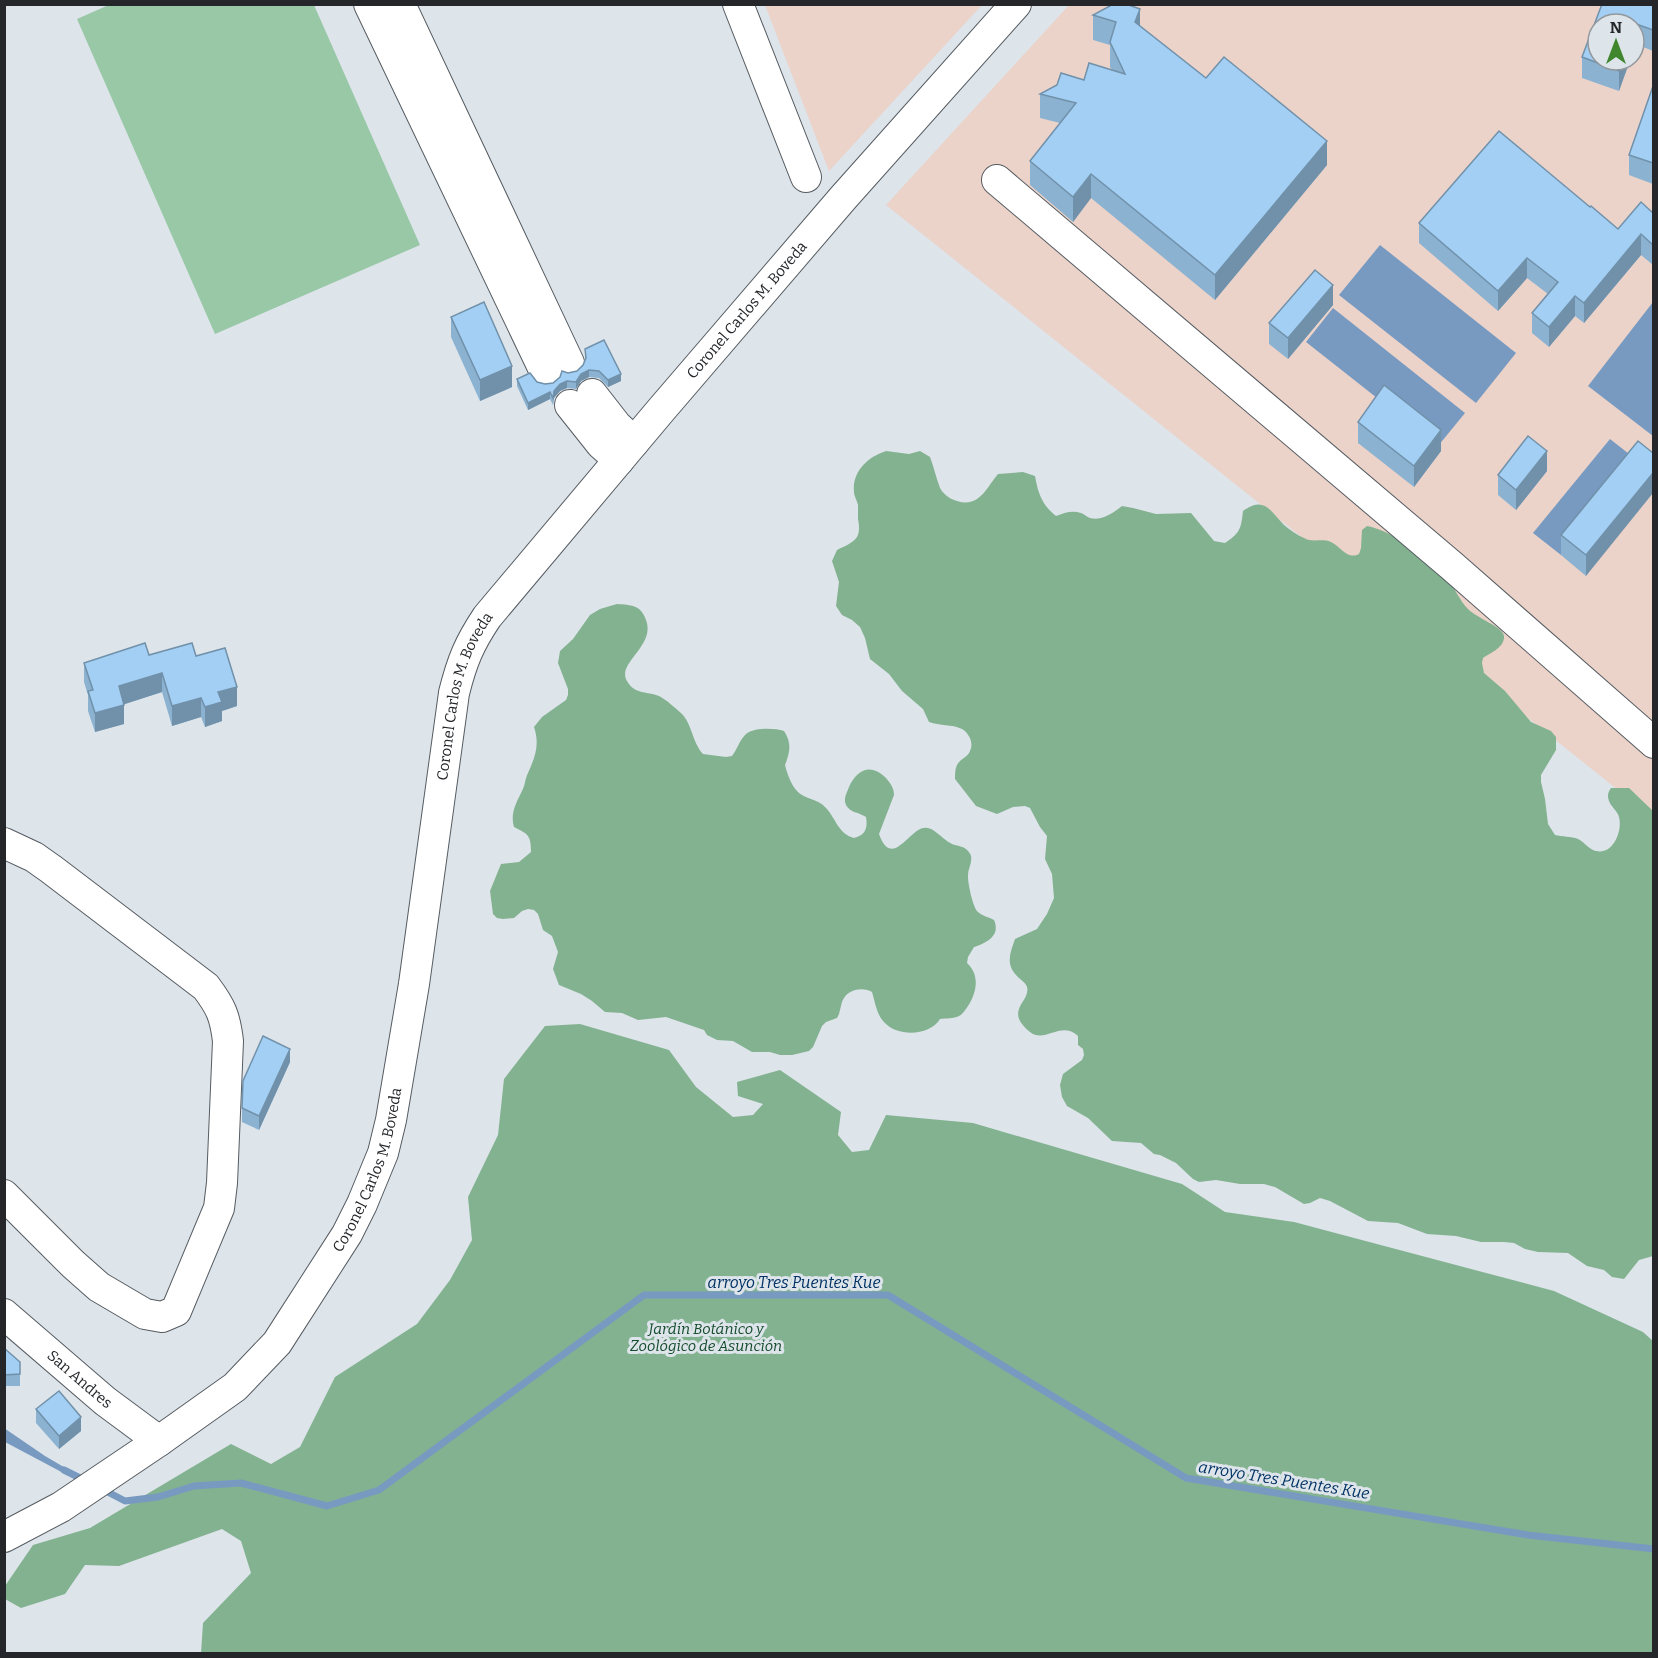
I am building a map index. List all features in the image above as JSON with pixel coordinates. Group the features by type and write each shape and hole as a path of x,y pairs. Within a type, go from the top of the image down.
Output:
{"street":[{"path":"369,4 558,369 400,4"},
{"path":"738,4 806,177"},
{"name":"Coronel Carlos M. Boveda","path":"4,1537 61,1508 235,1387 277,1343 347,1234 383,1153 392,1120 414,984 454,693 472,640 487,616 626,451 843,198 1016,4"},
{"path":"997,180 1452,566 1653,743"},
{"path":"581,399 601,444 626,451"},
{"path":"4,843 34,857 51,869 206,987 218,1002 226,1020 228,1041 219,1208 176,1311 162,1317 145,1314 99,1287 4,1195"},
{"name":"San Andres","path":"4,1314 105,1401 159,1441"}],"shaded area":[{"path":"765,5 982,5 829,171"},
{"path":"1069,5 1653,5 1653,818 886,205"}],"green space":[{"path":"111,4 314,5 420,245 215,334 77,19"},
{"path":"886,451 909,454 920,451 930,457 940,488 951,499 962,502 980,497 998,474 1023,472 1035,476 1041,498 1056,516 1074,512 1090,518 1099,518 1111,514 1122,506 1156,514 1191,513 1214,541 1225,543 1239,530 1243,511 1256,505 1266,507 1284,525 1299,535 1310,540 1331,542 1351,555 1359,554 1362,530 1367,526 1376,528 1400,541 1441,572 1468,609 1502,633 1504,640 1500,646 1483,658 1484,673 1505,691 1531,722 1551,731 1556,737 1556,750 1541,775 1548,824 1555,835 1578,839 1593,850 1606,850 1611,847 1618,836 1620,823 1608,799 1611,788 1629,788 1653,811 1653,1256 1639,1260 1624,1279 1612,1277 1604,1270 1587,1266 1568,1253 1538,1252 1514,1243 1481,1242 1456,1236 1427,1234 1398,1223 1368,1221 1330,1201 1320,1198 1304,1204 1275,1187 1264,1184 1240,1184 1216,1180 1199,1182 1176,1163 1154,1154 1141,1143 1112,1141 1088,1118 1067,1106 1062,1097 1060,1085 1063,1074 1082,1060 1084,1055 1083,1049 1078,1045 1078,1036 1065,1030 1036,1035 1022,1024 1018,1012 1027,987 1011,968 1010,963 1010,954 1015,939 1037,929 1054,898 1052,874 1045,859 1047,836 1030,808 1013,807 997,814 976,806 955,779 957,765 968,755 971,748 969,736 958,727 929,722 923,709 902,691 889,674 870,659 860,627 842,615 836,606 839,582 832,561 837,550 848,545 859,533 858,505 854,492 858,471 867,461"},
{"path":"617,604 631,606 641,611 648,629 646,638 627,668 625,674 627,681 637,691 655,694 681,713 688,722 696,744 703,754 732,756 743,737 749,732 764,729 784,731 789,748 785,765 793,786 800,794 822,804 844,833 854,838 861,835 866,828 866,817 852,811 845,802 852,781 860,772 870,770 886,778 891,784 894,795 879,834 884,844 889,848 895,848 918,830 928,828 950,843 968,851 971,860 968,877 976,910 981,915 994,920 996,930 991,938 974,947 968,957 967,963 974,973 976,984 971,1001 962,1014 954,1018 940,1019 929,1029 922,1031 914,1033 898,1031 891,1028 880,1017 872,992 857,990 846,995 837,1018 822,1026 809,1051 792,1055 752,1052 733,1041 717,1040 707,1035 704,1030 666,1017 638,1020 622,1013 605,1012 581,994 559,985 553,969 558,952 552,936 543,930 538,914 534,910 522,911 514,918 497,918 493,914 490,891 501,864 519,862 531,852 528,836 514,827 513,813 536,751 537,740 534,727 542,717 566,700 568,695 558,663 560,651 573,639 590,615"},
{"name":"Jardín Botánico y Zoológico de Asunción","path":"580,1024 669,1050 696,1087 733,1117 753,1115 763,1104 738,1096 737,1082 780,1070 841,1112 838,1135 852,1152 869,1150 886,1115 973,1123 1182,1184 1225,1212 1294,1222 1554,1291 1643,1332 1654,1342 1653,1653 201,1653 203,1623 251,1573 241,1541 222,1529 119,1566 85,1565 65,1594 21,1608 5,1599 5,1586 33,1545 90,1528 231,1444 271,1464 300,1447 335,1377 417,1324 450,1280 472,1240 468,1197 498,1135 504,1079 545,1026"}],"water":[{"path":"1380,245 1516,353 1476,403 1339,295"},
{"path":"1653,302 1653,436 1588,386"},
{"path":"1333,308 1465,413 1438,446 1306,342"},
{"path":"1610,439 1638,461 1561,555 1533,533"},
{"path":"4,1428 74,1473 69,1476 5,1442"}],"building":[{"path":"1111,4 1126,4 1140,9 1135,22 1206,78 1224,57 1327,141 1215,275 1091,174 1073,197 1030,161 1076,103 1040,94 1057,85 1061,73 1084,80 1089,63 1125,74 1110,42 1116,22 1093,15"},
{"path":"1602,4 1653,4 1653,30 1646,28 1646,12 1599,12"},
{"path":"1586,46 1586,59 1582,57"},
{"path":"1653,86 1653,163 1629,155"},
{"path":"1499,131 1618,229 1641,202 1653,213 1653,245 1641,234 1584,303 1575,296 1549,327 1532,313 1558,282 1527,258 1498,291 1419,223"},
{"path":"1315,270 1333,285 1288,338 1269,323"},
{"path":"484,302 512,366 480,380 451,317"},
{"path":"604,340 621,374 608,380 599,371 589,370 581,374 576,382 567,381 560,384 554,391 553,398 550,392 528,403 517,379 530,373 537,382 553,383 560,377 562,371 568,373 577,371 586,358 585,349"},
{"path":"1384,385 1441,430 1414,466 1358,422"},
{"path":"1528,436 1547,451 1516,490 1498,475"},
{"path":"1638,441 1653,453 1653,473 1586,555 1561,535"},
{"path":"145,643 149,655 192,643 196,656 225,648 237,687 218,692 222,702 205,707 201,698 172,706 162,673 119,686 124,705 95,713 88,691 93,690 84,663"},
{"path":"263,1036 290,1049 259,1116 242,1108 243,1081"},
{"path":"4,1348 20,1362 20,1374 4,1375"},
{"path":"59,1391 81,1417 59,1436 36,1409"}],"waterway":[{"name":"arroyo Tres Puentes Kue","path":"102,1489 125,1501 158,1497 194,1486 241,1483 327,1506 379,1490 644,1295 888,1295 1186,1478 1528,1535 1654,1549"},
{"name":"arroyo Tres Puentes Kue","path":"64,1470 86,1481"}]}
